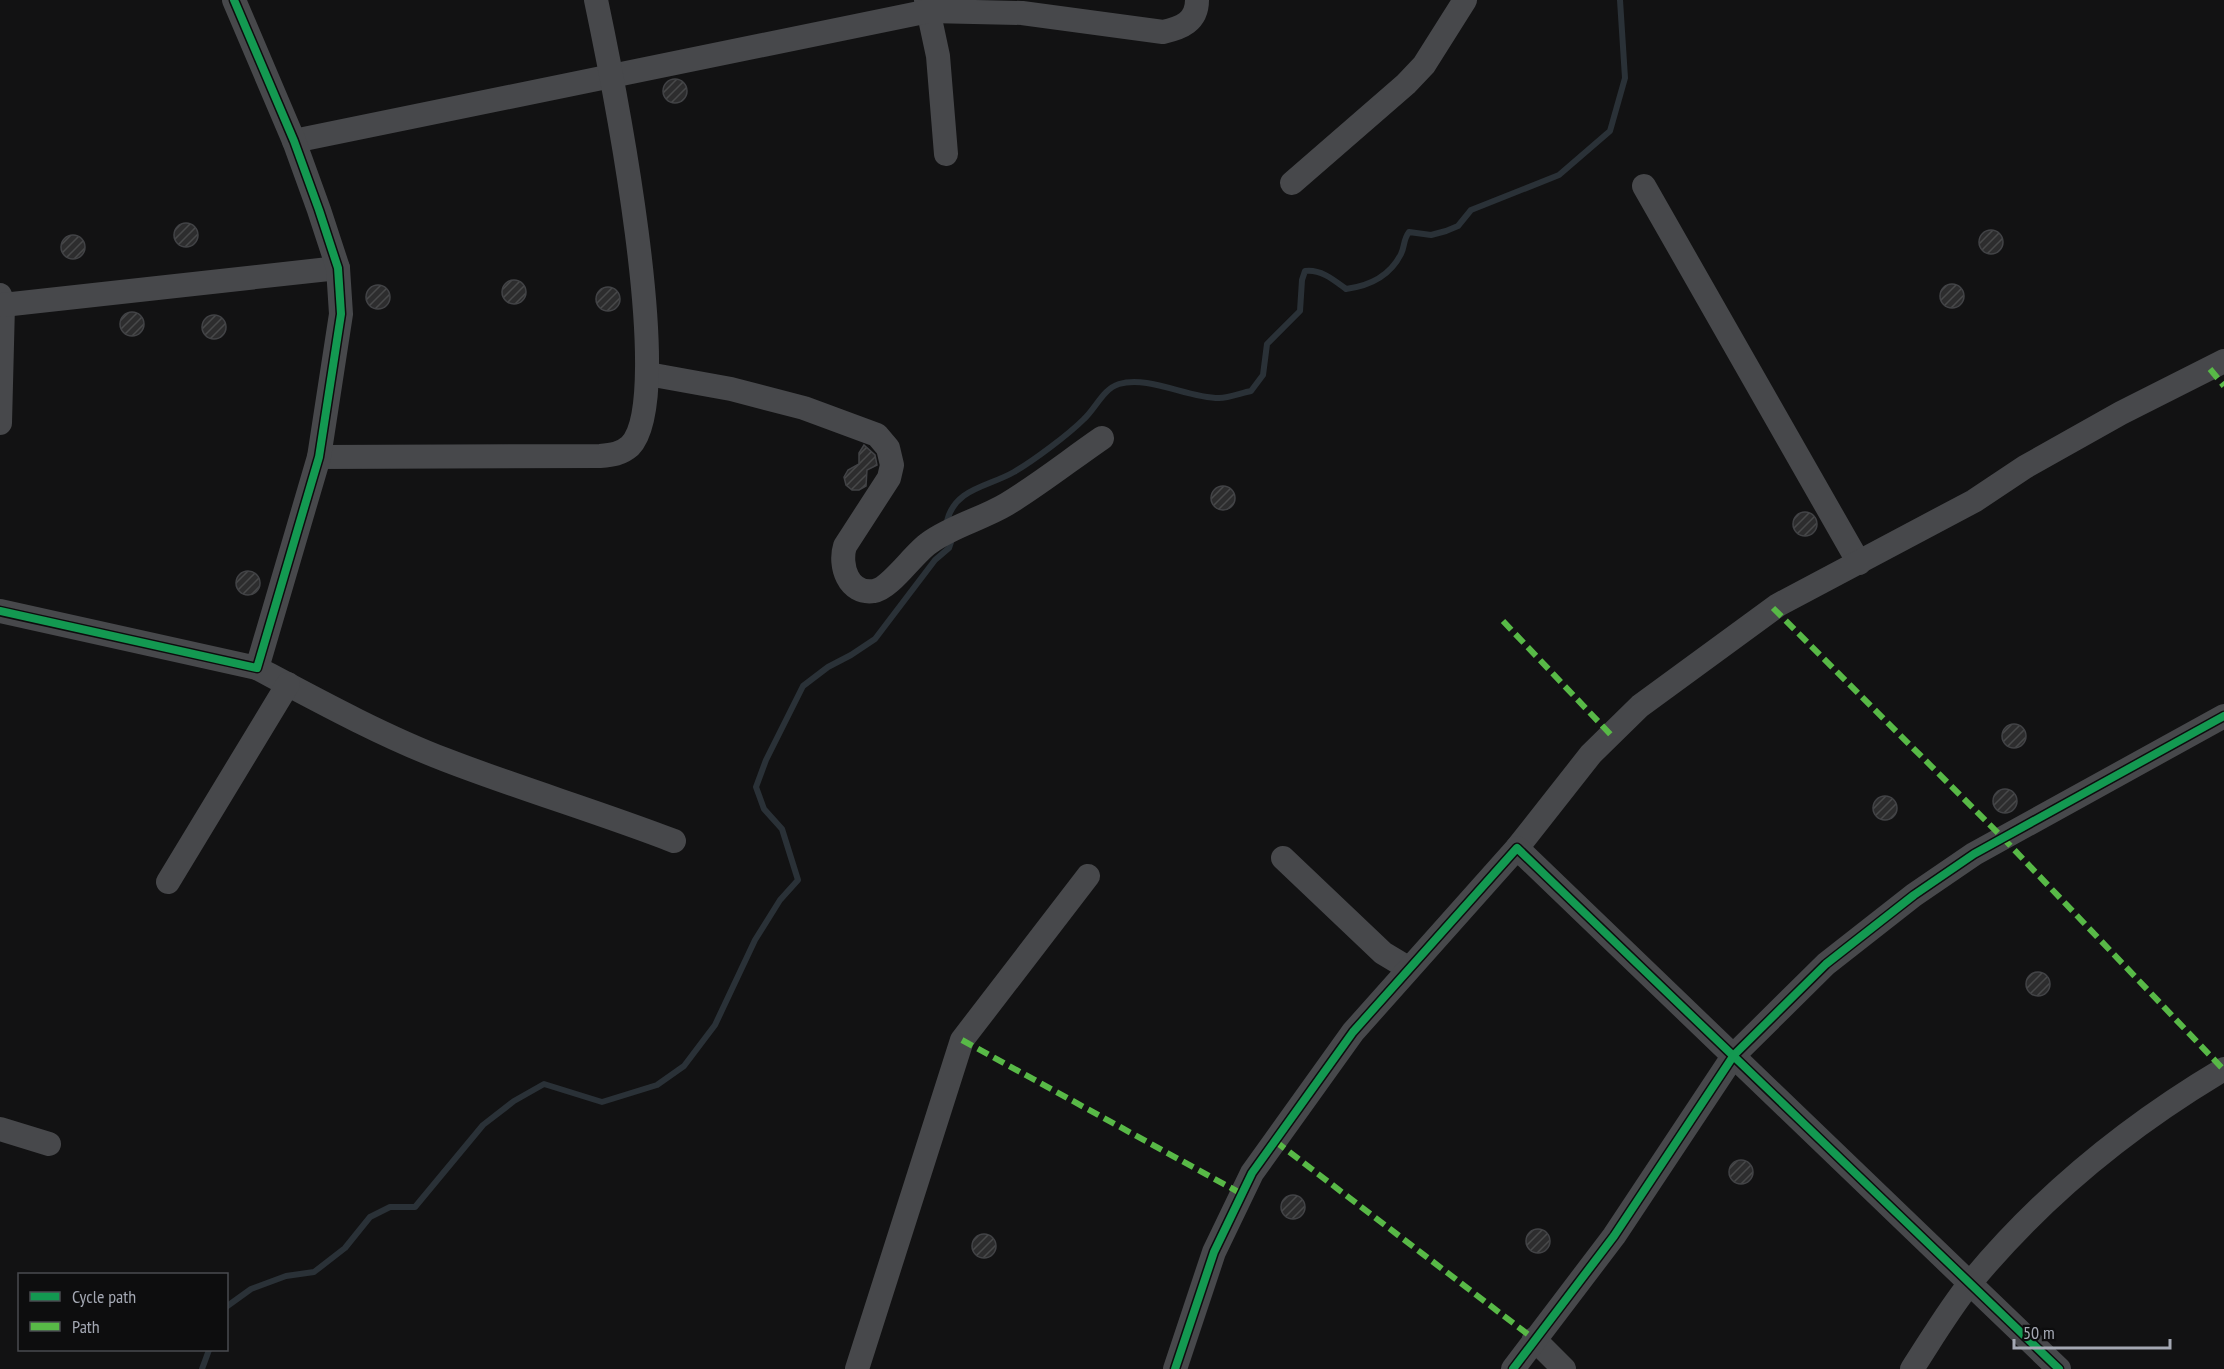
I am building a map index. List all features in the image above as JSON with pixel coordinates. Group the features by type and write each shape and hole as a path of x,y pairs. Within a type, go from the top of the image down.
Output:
{"street":[{"path":"234,0 294,141 338,268 341,314 319,458 257,668"},
{"path":"319,458 618,454 631,445 638,431 648,374 642,266 612,77 596,0"},
{"path":"294,141 612,77 928,5 1163,32 1184,27 1193,17 1197,0"},
{"path":"1292,183 1406,84 1424,65 1465,0"},
{"path":"928,5 938,56 946,154"},
{"path":"1644,186 1859,563"},
{"path":"0,423 1,300 338,268"},
{"path":"1175,1369 1214,1252 1252,1173 1353,1032 1517,848 1591,754 1640,706 1778,605 1974,501 2025,467 2121,413 2224,362"},
{"path":"648,374 731,389 804,408 877,435 888,448 892,465 889,478 845,546 841,558 846,575 854,585 864,590 875,591 886,586 905,564 932,541 1006,504 1102,438"},
{"path":"0,611 257,668 401,741 446,760 594,810 674,841"},
{"path":"168,882 288,684"},
{"path":"1513,1369 1614,1236 1734,1055 1826,964 1922,889 1974,854 2224,716"},
{"path":"1517,848 2059,1369"},
{"path":"1283,858 1383,953 1408,968"},
{"path":"857,1369 962,1040 1088,876"},
{"path":"1912,1369 1970,1284 2019,1228 2069,1179 2142,1121 2224,1069"},
{"path":"0,1129 49,1144"},
{"path":"1534,1339 1564,1369"}],"building":[{"path":"675,79 680,80 686,86 686,96 680,102 675,103 670,102 664,96 663,91 664,86 670,80"},
{"path":"186,223 191,224 197,230 197,240 191,246 186,247 181,246 175,240 174,235 175,230 181,224"},
{"path":"1991,230 1996,231 2002,237 2002,247 1996,253 1991,254 1986,253 1980,247 1979,242 1980,237 1986,231"},
{"path":"73,235 78,236 84,242 84,252 78,258 73,259 68,258 62,252 61,247 62,242 68,236"},
{"path":"514,280 519,281 525,287 525,297 519,303 514,304 509,303 503,297 502,292 503,287 509,281"},
{"path":"1952,284 1957,285 1963,291 1963,301 1957,307 1952,308 1947,307 1941,301 1940,296 1941,291 1947,285"},
{"path":"378,285 383,286 389,292 389,302 383,308 378,309 373,308 367,302 366,297 367,292 373,286"},
{"path":"608,287 613,288 619,294 619,304 613,310 608,311 603,310 597,304 596,299 597,294 603,288"},
{"path":"132,312 137,313 143,319 143,329 137,335 132,336 127,335 121,329 120,324 121,319 127,313"},
{"path":"214,315 219,316 225,322 225,332 219,338 214,339 209,338 203,332 202,327 203,322 209,316"},
{"path":"864,445 875,455 877,465 867,470 866,486 859,490 852,490 846,485 844,477 848,470 859,464 859,453"},
{"path":"1223,486 1228,487 1234,493 1234,503 1228,509 1223,510 1218,509 1212,503 1211,498 1212,493 1218,487"},
{"path":"1805,512 1810,513 1816,519 1816,529 1810,535 1805,536 1800,535 1794,529 1793,524 1794,519 1800,513"},
{"path":"248,571 253,572 259,578 259,588 253,594 248,595 243,594 237,588 236,583 237,578 243,572"},
{"path":"2014,724 2019,725 2025,731 2025,741 2019,747 2014,748 2009,747 2003,741 2002,736 2003,731 2009,725"},
{"path":"2005,789 2010,790 2016,796 2016,806 2010,812 2005,813 2000,812 1994,806 1993,801 1994,796 2000,790"},
{"path":"1885,796 1890,797 1896,803 1896,813 1890,819 1885,820 1880,819 1874,813 1873,808 1874,803 1880,797"},
{"path":"2038,972 2043,973 2049,979 2049,989 2043,995 2038,996 2033,995 2027,989 2026,984 2027,979 2033,973"},
{"path":"1741,1160 1746,1161 1752,1167 1752,1177 1746,1183 1741,1184 1736,1183 1730,1177 1729,1172 1730,1167 1736,1161"},
{"path":"1293,1195 1298,1196 1304,1202 1304,1212 1298,1218 1293,1219 1288,1218 1282,1212 1281,1207 1282,1202 1288,1196"},
{"path":"1538,1229 1543,1230 1549,1236 1549,1246 1543,1252 1538,1253 1533,1252 1527,1246 1526,1241 1527,1236 1533,1230"},
{"path":"984,1234 989,1235 995,1241 995,1251 989,1257 984,1258 979,1257 973,1251 972,1246 973,1241 979,1235"}],"waterway":[{"path":"947,521 951,510 965,495 1014,472 1040,455 1088,415 1113,386 1142,382 1194,395 1219,398 1251,391 1263,375 1267,344 1300,311 1302,280 1305,271 1322,273 1346,289 1371,282 1385,274 1396,262 1409,232 1431,235 1446,231 1458,226 1471,210 1559,175 1610,131 1625,78 1620,0"},
{"path":"228,1306 251,1289 286,1276 314,1272 345,1248 370,1217 390,1207 415,1207 483,1125 514,1101 544,1084 602,1102 657,1085 684,1066 715,1025 755,940 780,900 798,880 782,829 764,809 756,787 766,760 803,686 828,667 875,639 935,560 949,548 952,539"},
{"path":"202,1369 209,1351"}],"marked path":[{"path":"2210,369 2224,386"},
{"path":"1773,608 2003,838 2223,1069"},
{"path":"1503,621 1611,735"},
{"path":"962,1040 1242,1194"},
{"path":"1275,1141 1534,1339"}],"cycle path":[{"path":"0,611 257,668 319,457 341,314 338,268 319,210 294,141 234,0"},
{"path":"1513,1369 1614,1236 1734,1055 1826,964 1914,895 1974,854 2224,716"},
{"path":"1175,1369 1214,1252 1252,1173 1353,1032 1517,848 2059,1369"}]}
